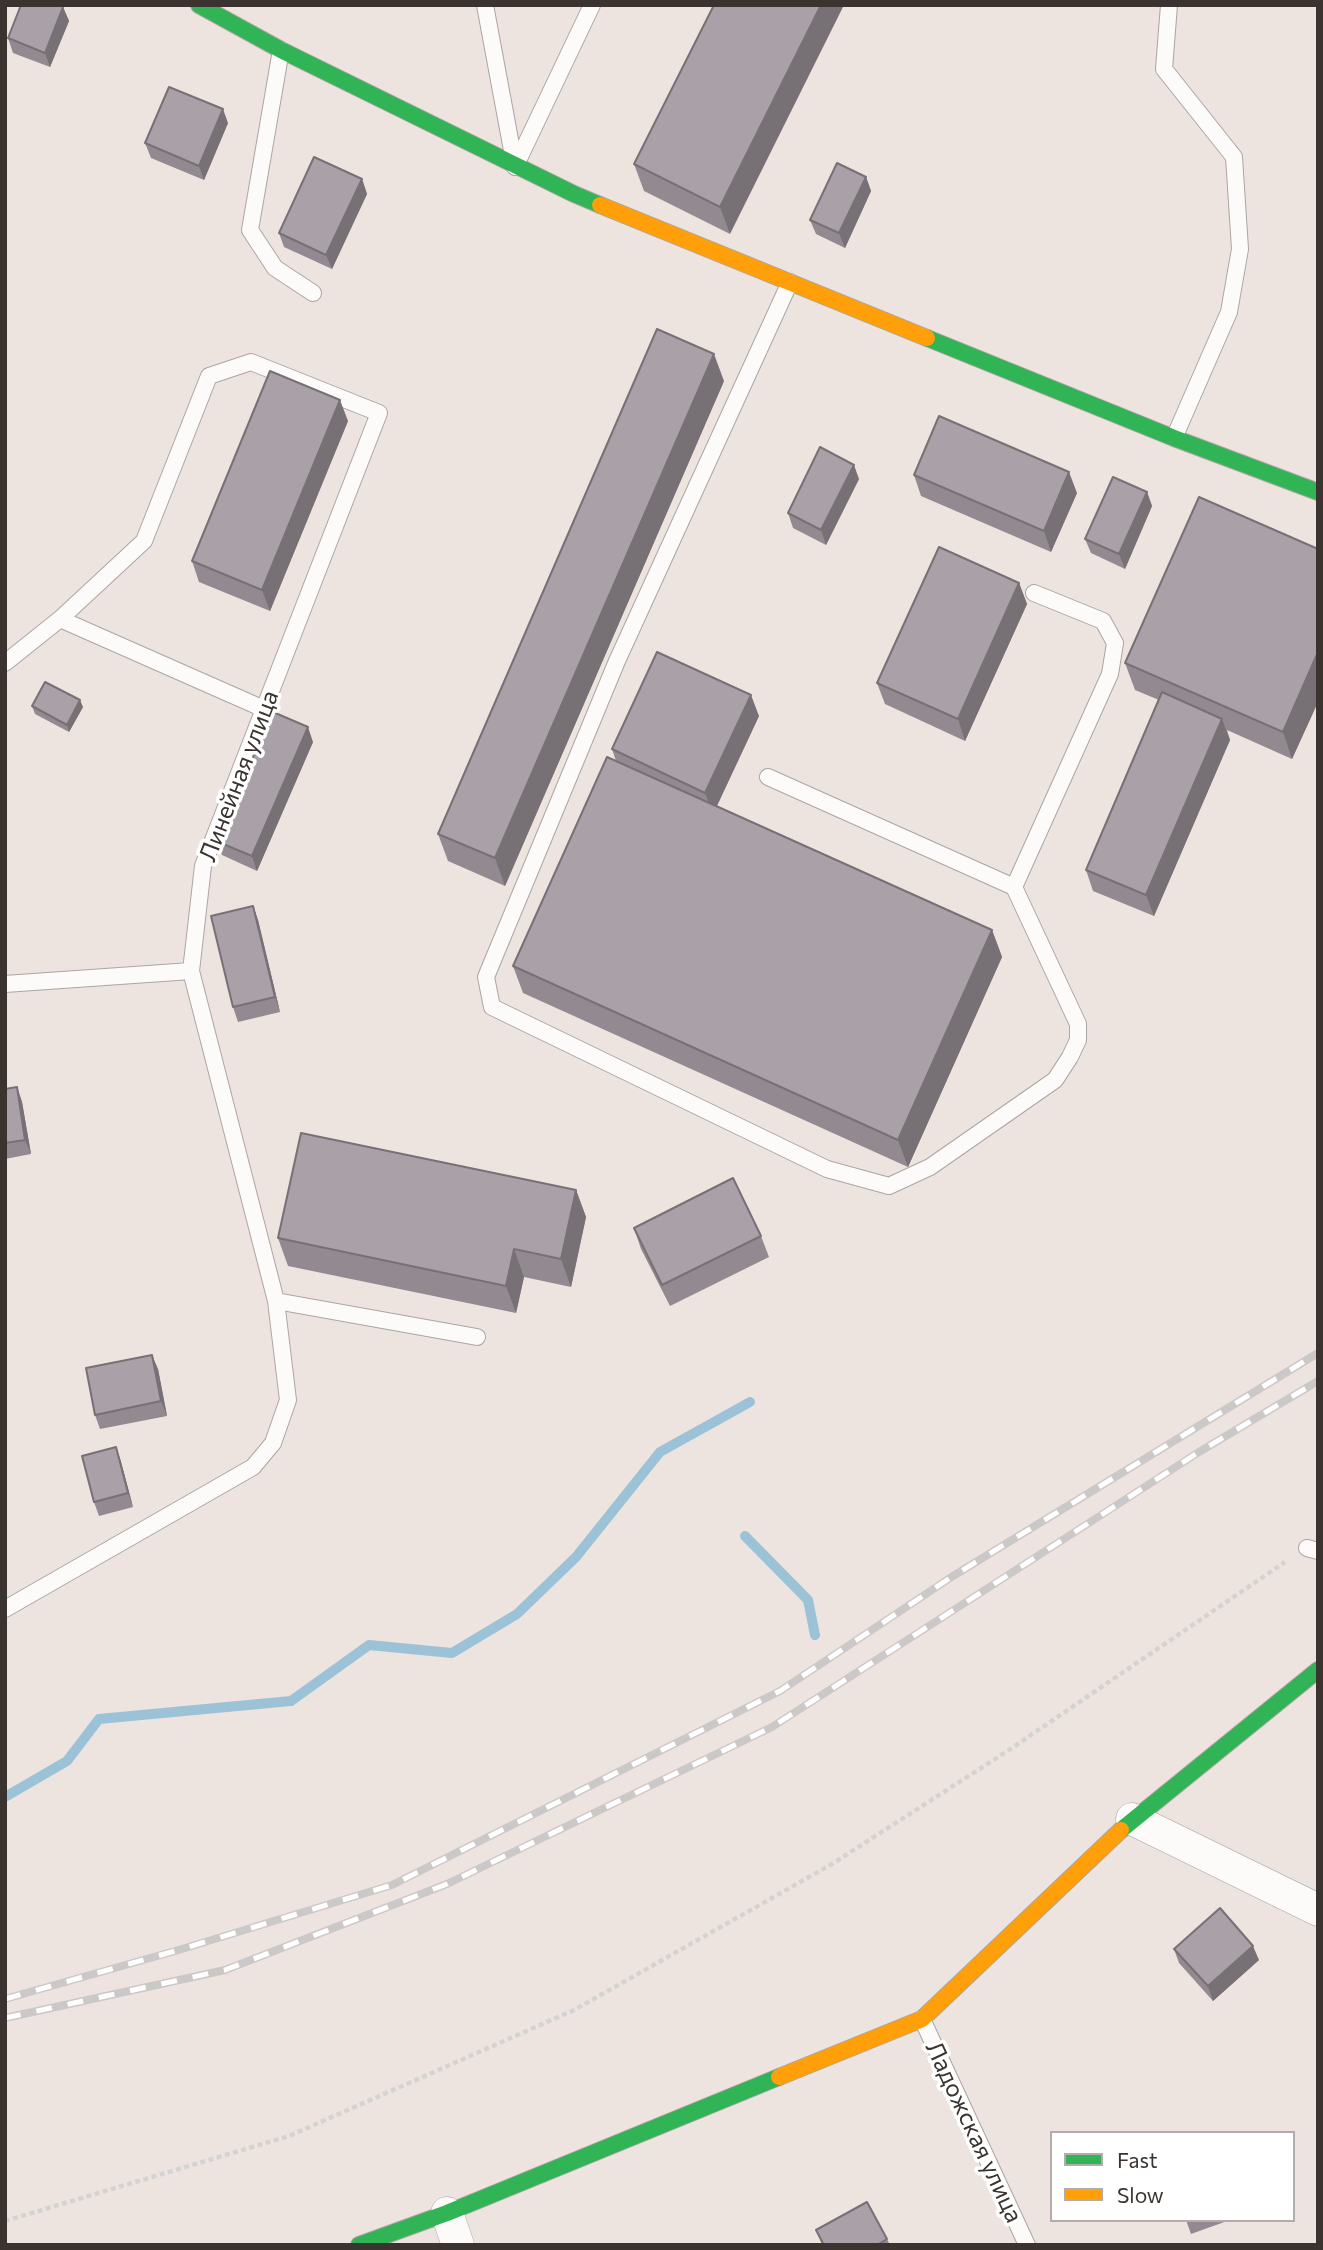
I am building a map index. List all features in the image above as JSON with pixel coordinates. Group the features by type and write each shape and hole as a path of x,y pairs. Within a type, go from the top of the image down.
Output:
{"street":[{"path":"199,5 281,50 574,194 1174,438 1318,492"},
{"path":"359,2245 447,2213 922,2019 1132,1819 1318,1670"},
{"path":"1132,1819 1318,1910"},
{"path":"447,2213 458,2245"}],"lane":[{"path":"485,5 515,167"},
{"path":"515,167 592,5"},
{"path":"1169,5 1164,69 1234,157 1240,249 1229,312 1174,438"},
{"path":"281,50 250,230 275,268 313,293"},
{"path":"768,777 1014,887 1078,1024 1078,1040 1055,1080 930,1167 889,1186 827,1169 492,1007 486,977 617,662 790,282"},
{"name":"Линейная улица","path":"60,619 144,541 209,376 251,362 379,413 202,866 191,971"},
{"path":"1014,887 1110,674 1115,643 1103,621 1034,593"},
{"path":"5,663 60,619 264,709"},
{"path":"5,984 191,971 276,1301 288,1400 273,1443 253,1467 5,1609"},
{"path":"276,1301 477,1337"},
{"name":"Ладожская улица","path":"922,2019 1027,2245"}],"path":[{"path":"5,2221 289,2136 574,2010 832,1864 1312,1550"}],"building":[{"path":"21,5 63,7 45,53 8,38"},
{"path":"714,5 821,5 720,207 634,164"},
{"path":"169,87 223,109 199,166 145,143"},
{"path":"314,157 362,179 326,255 279,233"},
{"path":"837,163 866,177 839,233 810,220"},
{"path":"657,329 714,354 495,858 438,834"},
{"path":"270,371 340,400 262,590 192,561"},
{"path":"939,416 1069,472 1044,531 914,475"},
{"path":"820,447 854,465 821,530 788,513"},
{"path":"1113,477 1147,492 1119,554 1085,539"},
{"path":"1199,497 1318,549 1318,652 1283,732 1125,663"},
{"path":"939,547 1019,583 958,719 877,683"},
{"path":"657,652 751,695 705,793 612,749"},
{"path":"45,682 80,700 67,725 32,706"},
{"path":"1162,692 1222,719 1146,895 1086,870"},
{"path":"273,712 308,727 252,856 216,841"},
{"path":"607,757 992,930 898,1140 513,966"},
{"path":"253,906 275,997 233,1007 211,916"},
{"path":"17,1087 25,1140 5,1143 5,1089"},
{"path":"301,1133 576,1190 561,1259 514,1249 506,1286 278,1238"},
{"path":"733,1178 761,1236 662,1285 634,1228"},
{"path":"152,1355 161,1401 95,1415 86,1368"},
{"path":"116,1447 128,1493 94,1502 82,1456"},
{"path":"1220,1908 1253,1946 1208,1986 1174,1949"},
{"path":"867,2202 887,2239 877,2245 824,2245 816,2230"}],"waterway":[{"path":"5,1797 67,1761 99,1719 291,1701 369,1645 452,1653 517,1614 576,1557 660,1452 750,1402"},
{"path":"745,1536 808,1600 815,1635"}],"railway":[{"path":"5,1999 392,1885 780,1691 953,1576 1318,1353"},
{"path":"5,2018 225,1970 447,1884 772,1727 1199,1452 1318,1381"}],"traffic: fast":[{"path":"199,5 281,50 600,205"},
{"path":"927,338 1174,438 1318,492"},
{"path":"1121,1830 1318,1670"},
{"path":"359,2245 447,2213 779,2077"}],"traffic: slow":[{"path":"600,205 927,338"},
{"path":"779,2077 922,2019 1121,1830"}]}
